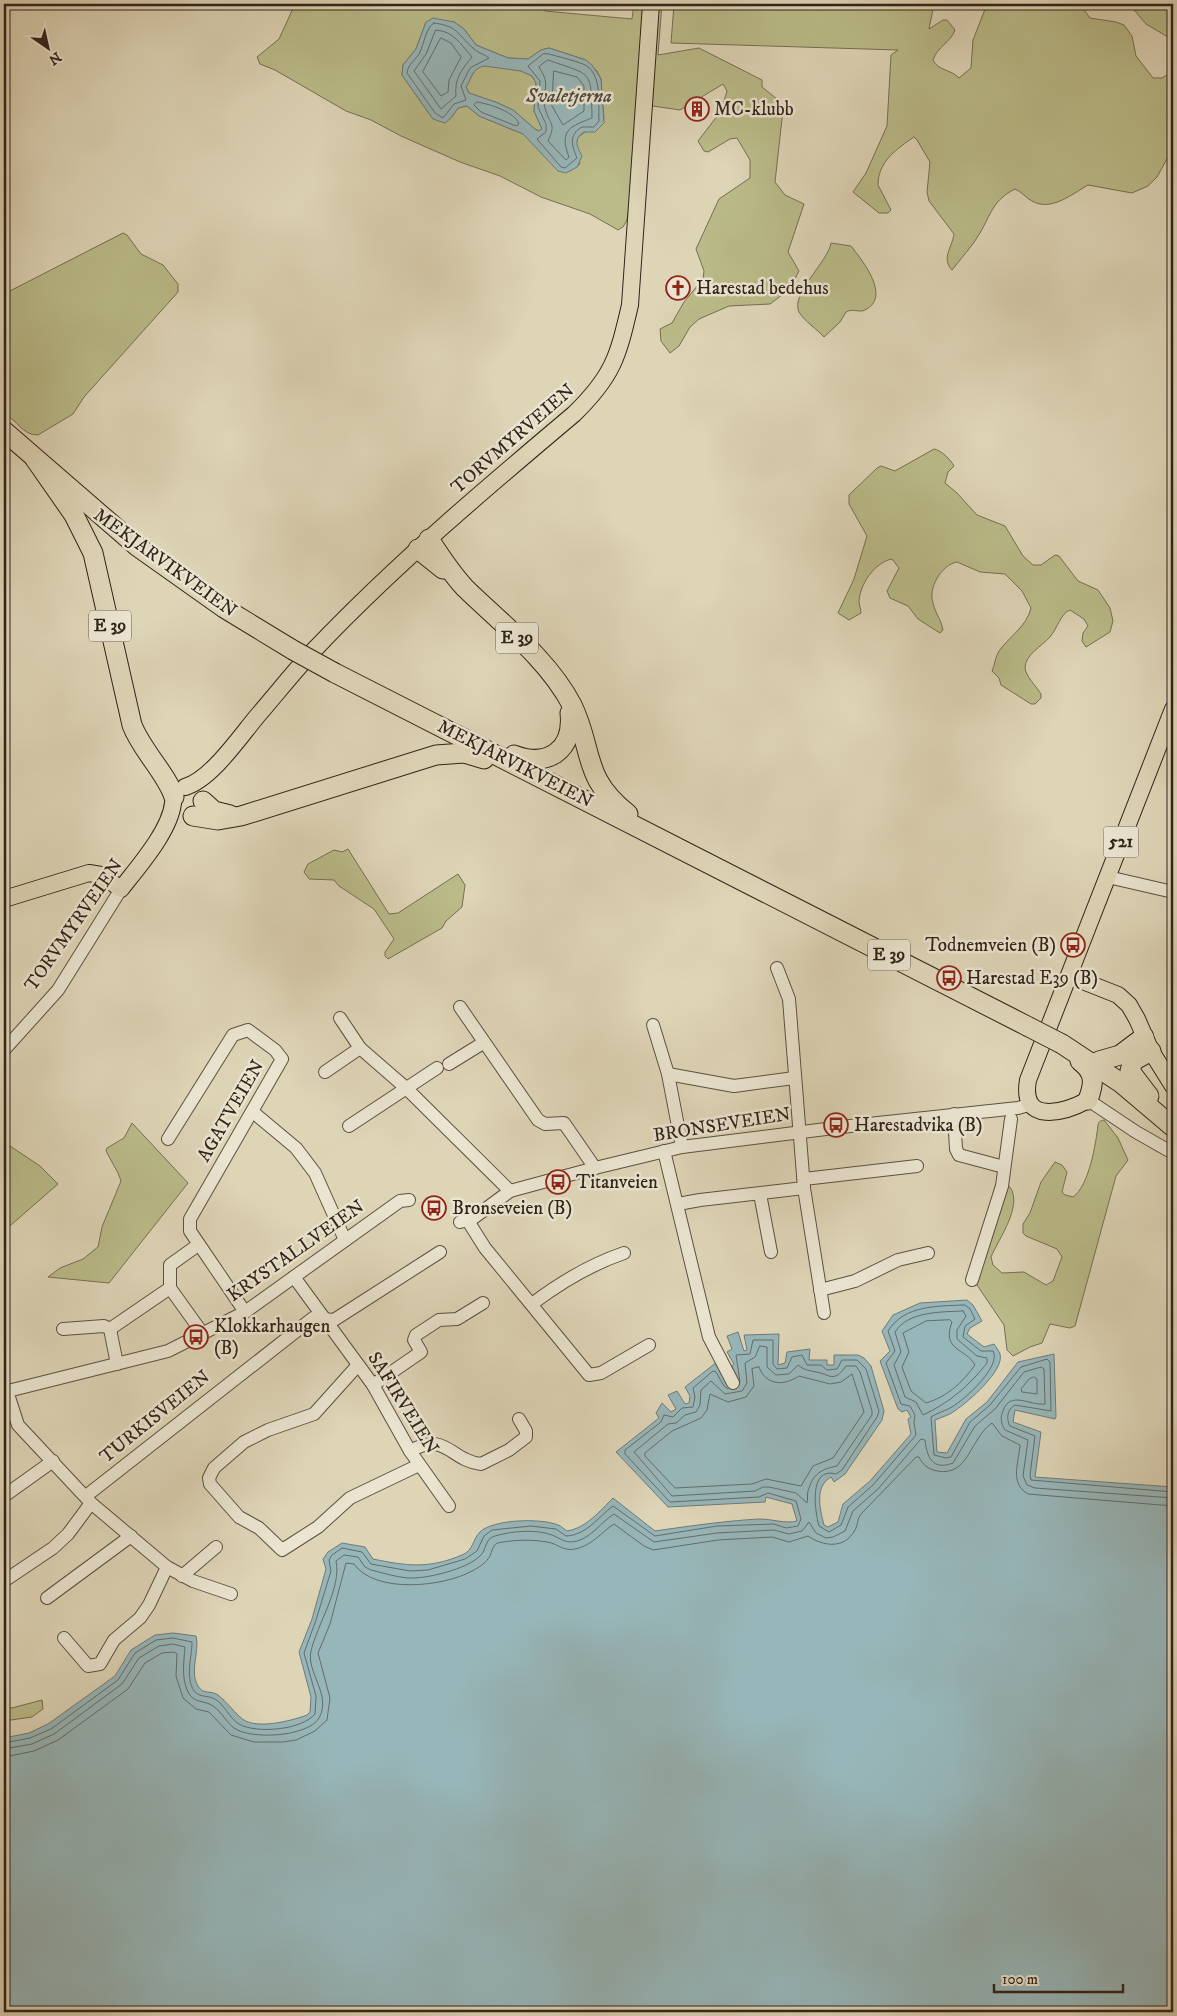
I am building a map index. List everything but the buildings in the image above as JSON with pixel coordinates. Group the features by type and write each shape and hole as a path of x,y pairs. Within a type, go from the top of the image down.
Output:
{"highway":[{"name":"MEKJARVIKVEIEN","path":"4,431 138,547 224,608 293,650 1028,1026 1122,1080"},
{"name":"E 39","path":"35,459 74,515 93,553 132,725 140,744 177,796"},
{"name":"E 39","path":"423,544 548,670 566,695 576,714 588,761 603,790 620,807 661,839"},
{"name":"E 39","path":"490,752 533,761 550,757 557,753 568,740 570,732 570,715 566,695"},
{"name":"E 39","path":"196,808 241,816 436,755 464,752 495,763 515,764"},
{"name":"E 39","path":"1147,1044 1133,1061 1131,1067 1132,1075 1149,1096 1173,1117"},
{"path":"1099,1061 1147,1044"},
{"name":"E 39","path":"1065,1047 1091,1072 1093,1084 1088,1100"},
{"name":"MEKJARVIKVEIEN","path":"1065,1047 1099,1061 1122,1080"},
{"name":"E 39","path":"1122,1080 1149,1096"},
{"name":"E 39","path":"1122,1080 1173,1127"},
{"path":"1088,1100 1122,1080"}],"main road":[{"name":"TORVMYRVEIEN","path":"121,889 154,844 171,815 177,796 195,783 223,757 314,650 423,544 580,409 609,374 620,352 630,304 651,4"},
{"name":"521","path":"1030,1100 1028,1080 1173,709"},
{"name":"TORVMYRVEIEN","path":"154,844 196,808 223,757"},
{"path":"197,790 196,808 176,811 177,796 197,790"},
{"path":"4,899 89,873 101,875 121,889"},
{"path":"1070,976 1118,995 1133,1012 1147,1044 1173,1086"},
{"path":"1030,1100 1040,1110 1056,1113 1069,1110 1088,1100"}],"street":[{"path":"1108,877 1173,892"},
{"name":"TORVMYRVEIEN","path":"4,1050 58,990 121,889"},
{"path":"777,968 789,999 798,1132 824,1312"},
{"path":"460,1007 483,1043 538,1120 544,1124 564,1123 569,1127 595,1168"},
{"path":"340,1018 360,1048 406,1088 510,1191"},
{"path":"652,1025 668,1074 682,1147"},
{"name":"AGATVEIEN","path":"168,1140 234,1035 248,1030 275,1050 282,1059 190,1219 190,1231 198,1245 244,1312"},
{"path":"349,1126 406,1088 483,1043"},
{"path":"325,1072 360,1048"},
{"path":"668,1074 734,1086 794,1078"},
{"name":"BRONSEVEIEN","path":"649,1345 601,1374 589,1375 464,1221 510,1191 682,1147 995,1110 1030,1100"},
{"path":"1088,1100 1136,1132 1173,1153"},
{"path":"253,1112 296,1148 315,1173 345,1240"},
{"path":"954,1114 956,1149 959,1155 1004,1167"},
{"path":"972,1280 1002,1186 1011,1119"},
{"path":"664,1151 708,1337 733,1383"},
{"path":"678,1204 760,1194 804,1183 917,1166"},
{"path":"760,1194 772,1252"},
{"name":"KRYSTALLVEIEN","path":"6,1392 168,1351 244,1312 400,1201 409,1200"},
{"path":"198,1245 170,1265 170,1288 203,1334"},
{"path":"325,1319 334,1320 440,1252"},
{"path":"532,1304 565,1279 601,1260 624,1253"},
{"path":"820,1290 854,1281 898,1260 928,1253"},
{"name":"SAFIRVEIEN","path":"294,1277 373,1385 410,1451 449,1506"},
{"path":"110,1329 170,1288"},
{"path":"373,1385 420,1352 414,1340 416,1335 440,1320 457,1320 483,1303"},
{"name":"TURKISVEIEN","path":"4,1581 53,1548 68,1534 89,1499 248,1367 313,1318 325,1319"},
{"path":"63,1330 104,1326 110,1329"},
{"path":"110,1329 117,1364"},
{"path":"358,1365 314,1414 268,1430 244,1442 214,1468 208,1478 210,1484 239,1517 259,1528 282,1550 318,1527 350,1498 419,1465"},
{"path":"6,1392 18,1425 89,1499 166,1567 182,1576 231,1594"},
{"path":"410,1451 422,1445 438,1444 480,1464 509,1450 526,1437 526,1431 519,1419"},
{"path":"4,1496 53,1461"},
{"path":"47,1598 131,1536"},
{"path":"182,1576 216,1547"},
{"path":"64,1638 83,1663 88,1666 100,1664 114,1640 140,1618 149,1605 166,1567"}],"green space":[{"path":"295,4 545,4 545,11 632,19 634,4 662,4 658,55 699,48 762,80 762,87 777,99 783,110 775,182 785,195 804,204 788,252 799,271 790,289 770,304 729,306 699,319 690,327 679,346 670,353 661,341 660,329 672,323 684,302 703,279 704,271 696,249 719,199 750,178 750,160 737,138 730,139 708,152 704,151 698,141 721,111 727,91 723,84 680,110 646,105 627,220 623,227 618,230 590,214 541,197 500,176 460,162 401,136 371,120 346,111 275,70 260,64 257,57 279,39","holes":["426,22 454,22 464,29 476,45 508,58 528,59 541,50 549,48 586,60 597,71 601,79 604,119 578,137 576,145 580,164 570,171 523,134 479,116 467,106 458,108 451,118 433,119 402,75 403,65 416,49"]},
{"path":"674,4 934,4 929,29 943,20 947,20 955,30 933,60 935,64 959,78 971,68 973,40 987,4 1080,4 1090,18 1124,25 1132,36 1136,56 1153,78 1162,78 1173,71 1173,148 1157,177 1148,186 1132,193 1088,185 1054,203 1039,204 1015,189 997,203 977,238 952,270 947,257 954,234 929,201 927,192 930,162 914,137 888,158 881,170 878,185 891,210 888,213 879,213 853,192 866,173 887,126 891,55 898,50 671,43"},
{"path":"1129,4 1173,4 1173,40 1146,24"},
{"path":"484,65 521,71 532,76 536,83 534,111 542,129 539,131 535,129 513,110 469,93 466,87 471,77 477,69"},
{"path":"123,233 127,235 141,254 163,265 178,284 178,292 84,397 73,414 38,435 27,432 4,415 4,294"},
{"path":"831,243 851,246 862,260 872,278 876,296 873,304 865,310 846,312 840,322 824,337 801,315 798,305 804,287 828,251"},
{"path":"934,449 940,451 954,466 948,472 945,483 977,515 1005,526 1023,556 1033,565 1041,565 1055,555 1059,556 1078,581 1098,590 1110,608 1113,621 1110,632 1086,647 1082,641 1083,633 1088,626 1084,619 1070,610 1064,614 1050,637 1031,654 1025,667 1029,678 1041,694 1041,698 1035,704 1031,704 1001,685 999,678 992,671 999,651 1022,626 1031,608 1022,591 1005,574 980,572 957,562 941,572 932,591 934,607 943,630 940,633 918,619 908,606 890,598 887,591 899,568 892,559 880,564 865,581 859,601 861,613 849,620 838,613 854,579 867,536 849,504 849,495 877,468 881,466 895,471"},
{"path":"348,849 389,914 398,913 458,874 465,885 462,907 446,921 442,928 388,959 385,956 385,952 394,939 374,909 339,886 334,880 309,879 304,872 308,864 334,850 342,852"},
{"path":"1104,1120 1118,1138 1128,1160 1116,1176 1075,1326 1070,1328 1050,1324 1042,1343 1013,1356 1007,1350 1004,1325 975,1282 1005,1186 1010,1187 1014,1203 1008,1222 991,1257 993,1265 1002,1273 1024,1272 1046,1285 1053,1281 1062,1257 1057,1249 1026,1236 1023,1233 1023,1224 1030,1213 1041,1182 1055,1162 1062,1165 1067,1172 1062,1192 1073,1197 1079,1191 1091,1164 1098,1124"},
{"path":"132,1123 188,1183 109,1283 48,1277 60,1268 83,1259 98,1247 102,1227 121,1181 106,1151 107,1148 124,1138"},
{"path":"4,1142 40,1166 58,1184 4,1231"},
{"path":"42,1700 43,1709 32,1717 4,1721 4,1705 12,1708"}],"water":[{"name":"Svaletjerna","path":"433,18 454,22 464,29 476,45 508,58 528,59 541,50 549,48 586,60 592,65 601,79 604,123 595,132 584,132 578,137 578,146 582,156 577,167 566,173 558,171 523,134 479,116 467,106 458,108 445,123 433,119 402,75 403,65 416,49 426,22","holes":["480,67 521,71 532,76 536,83 534,111 542,129 538,131 513,110 469,93 466,87 475,71"]},
{"path":"967,1300 973,1305 982,1321 970,1328 967,1334 984,1347 994,1344 1000,1354 1000,1361 991,1377 977,1393 954,1412 935,1420 937,1452 947,1453 966,1419 987,1402 1018,1362 1054,1354 1055,1419 1015,1410 1013,1422 1041,1432 1035,1477 1173,1487 1173,2012 4,2012 4,1738 29,1733 48,1724 115,1676 131,1650 155,1635 173,1633 196,1636 197,1648 194,1674 198,1686 202,1690 218,1695 246,1721 272,1724 307,1715 310,1712 311,1697 299,1652 312,1619 326,1569 323,1559 328,1552 342,1543 365,1547 373,1559 407,1565 439,1563 466,1553 480,1532 495,1524 541,1521 559,1525 567,1531 586,1523 613,1498 655,1531 759,1519 797,1521 792,1504 766,1497 765,1502 668,1507 616,1452 659,1418 656,1413 662,1403 671,1412 676,1409 668,1395 677,1391 685,1404 689,1403 690,1396 685,1387 717,1362 736,1382 732,1366 734,1364 727,1352 732,1349 727,1336 738,1332 744,1351 747,1350 744,1335 779,1334 778,1365 785,1363 787,1352 810,1349 809,1360 827,1360 827,1365 834,1365 834,1355 858,1355 864,1358 871,1366 884,1411 882,1420 845,1474 834,1482 831,1477 822,1486 820,1505 824,1525 828,1527 838,1522 843,1504 870,1481 911,1434 908,1419 911,1417 907,1410 902,1412 898,1409 880,1361 890,1351 882,1331 893,1315 920,1303"}],"place":[{"name":"MC-klubb","path":"697,109"},
{"name":"Harestad bedehus","path":"678,288"},
{"name":"Todnemveien (B)","path":"1073,945"},
{"name":"Harestad E39 (B)","path":"949,978"},
{"name":"Harestadvika (B)","path":"836,1125"},
{"name":"Titanveien","path":"558,1182"},
{"name":"Bronseveien (B)","path":"434,1208"},
{"name":"Klokkarhaugen (B)","path":"196,1337"}]}
